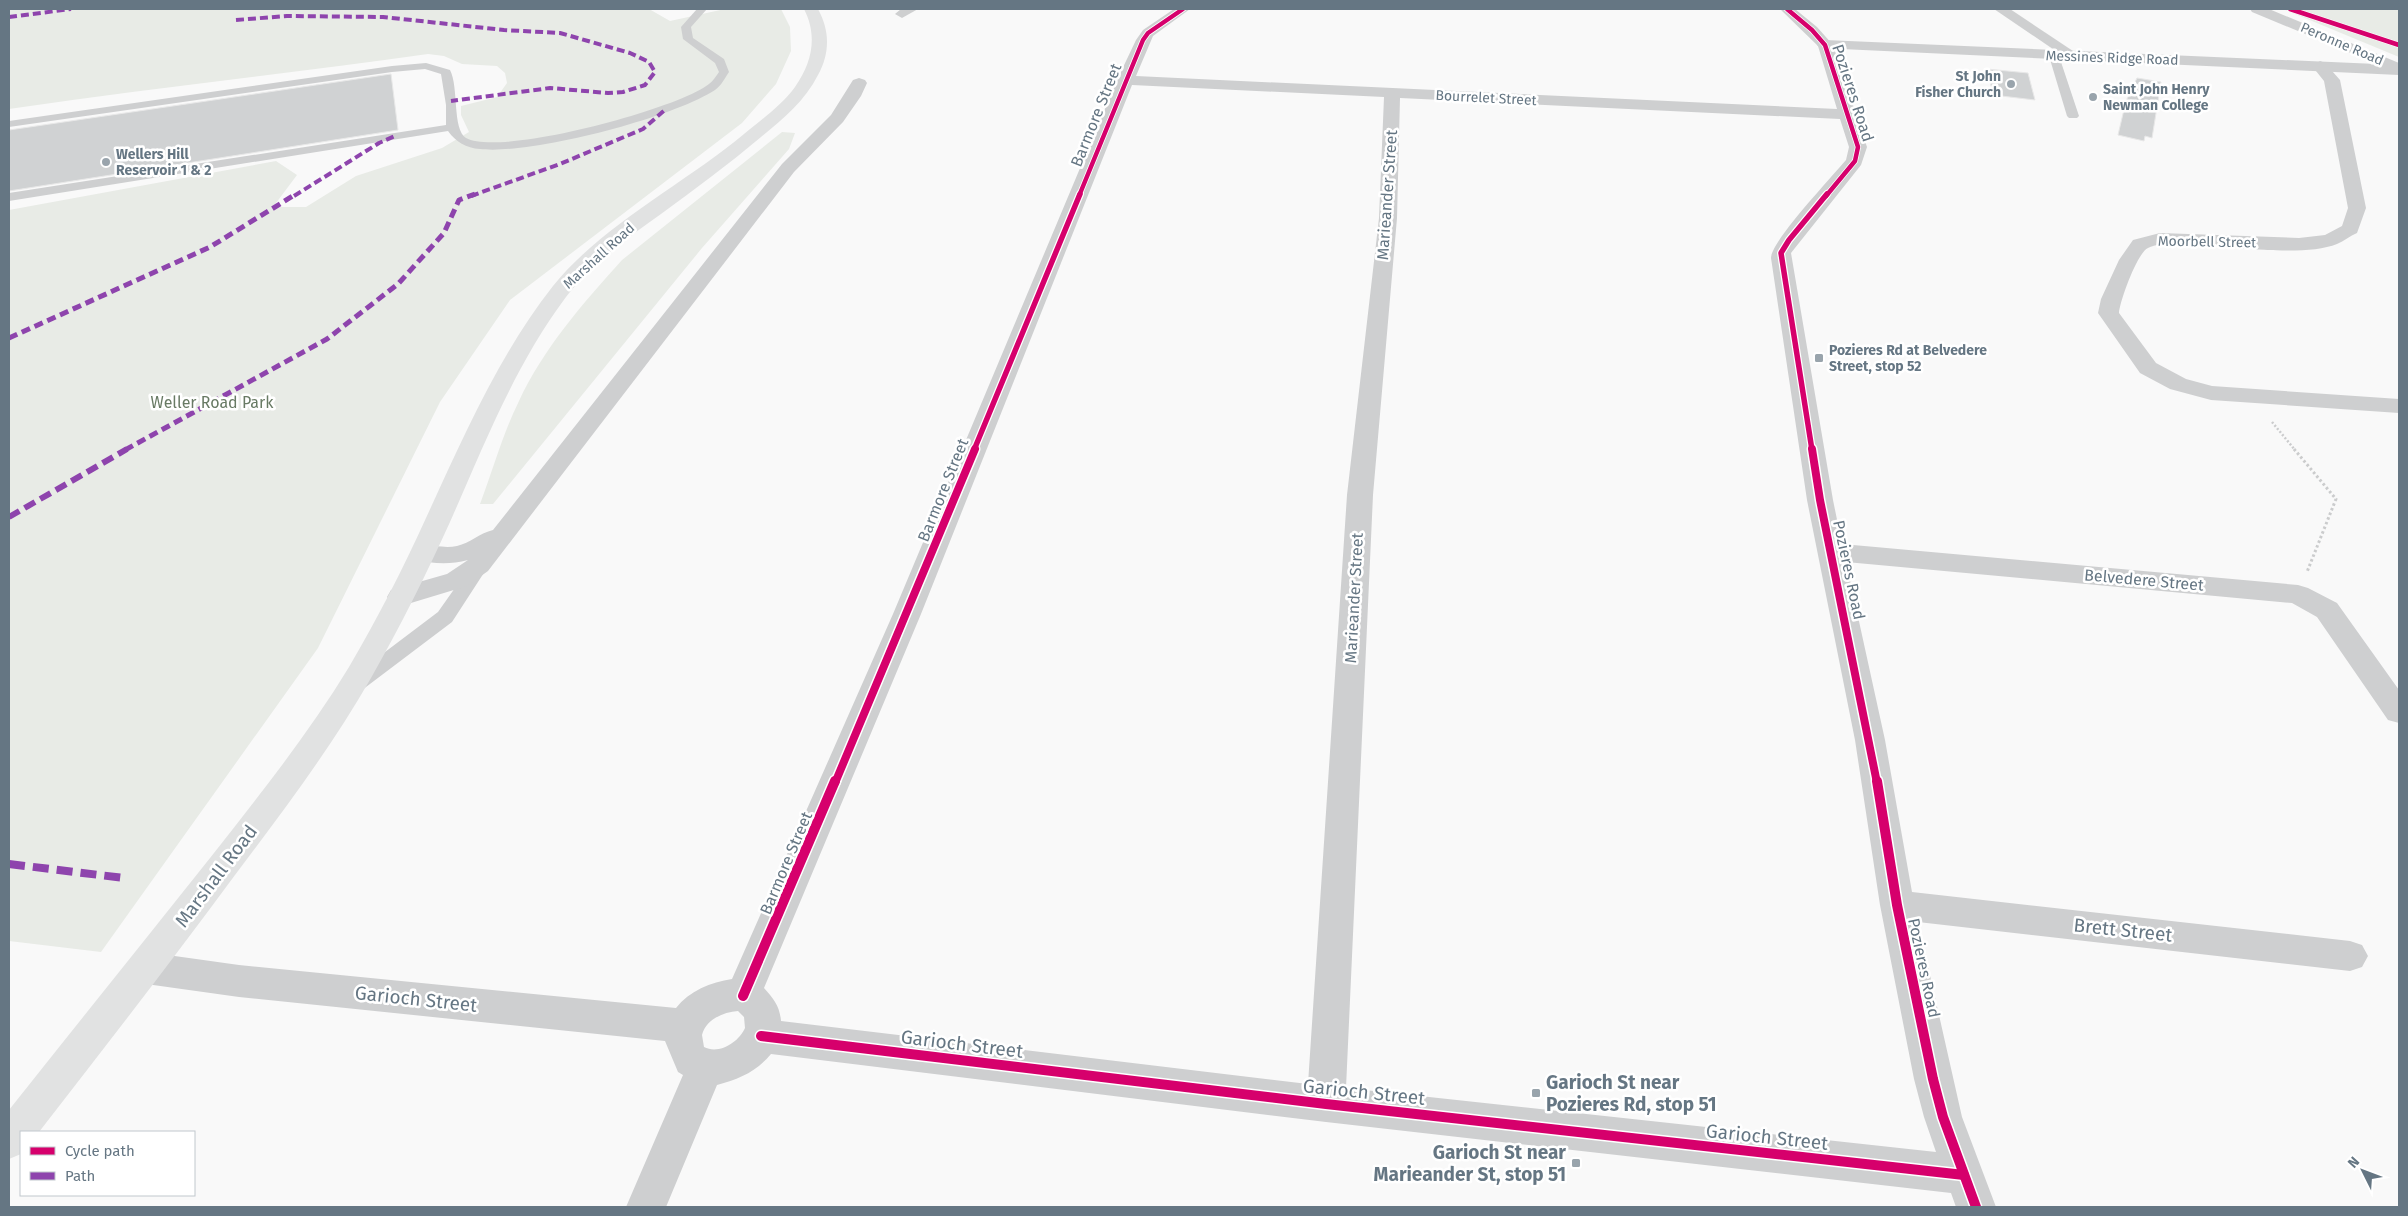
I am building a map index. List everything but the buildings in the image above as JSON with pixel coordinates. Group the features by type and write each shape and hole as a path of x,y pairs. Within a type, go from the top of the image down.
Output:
{"main road":[{"name":"Marshall Road","path":"9,1140 146,968 302,762 349,689 401,596 423,553 495,393 554,299 598,253 724,159 792,100 809,76 820,50 819,26 811,9"}],"street":[{"name":"Barmore Street","path":"744,996 907,614 1125,80 1146,35 1184,9"},
{"name":"Pozieres Road","path":"1788,9 1812,30 1825,45 1858,147 1855,161 1789,240 1781,253 1820,500 1870,740 1897,904 1933,1079 1970,1191"},
{"path":"2001,9 2074,57"},
{"name":"Peronne Road","path":"2257,9 2399,69"},
{"name":"Messines Ridge Road","path":"1825,45 2074,57 2399,69"},
{"name":"Moorbell Street","path":"2320,66 2332,80 2357,208 2358,218 2354,227 2334,237 2302,244 2177,238 2140,244 2134,252 2108,306 2108,312 2148,368 2178,384 2196,390 2251,396 2399,406"},
{"name":"Bourrelet Street","path":"1125,80 1847,114"},
{"path":"401,596 457,580 482,562 504,531 788,168 806,148 831,126 850,103 859,83"},
{"name":"Marieander Street","path":"1326,1104 1360,495 1388,209 1392,94"},
{"path":"423,553 438,557 455,556 480,546 504,531"},
{"name":"Belvedere Street","path":"1832,552 2298,594 2327,610 2399,712"},
{"name":"Brett Street","path":"1897,904 2350,956"},
{"name":"Garioch Street","path":"146,968 239,981 686,1026"},
{"path":"724,996 744,996 755,1002 762,1011 764,1023 761,1036 754,1049 734,1062 720,1067 706,1066 693,1061 685,1052 682,1039 686,1026 698,1009 724,996"},
{"name":"Garioch Street","path":"761,1036 1326,1104 1970,1191"},
{"path":"646,1207 706,1066"}],"lane":[{"path":"9,124 392,69 426,66 446,72 452,105 452,127 461,140 473,147 506,146 551,139 666,109 713,86 724,72 720,61 688,39 686,28 702,9"},
{"path":"2054,56 2073,116"},
{"path":"9,197 452,127"},
{"path":"349,689 445,617 482,562"}],"path":[{"path":"2251,396 2336,499 2298,594"}],"green space":[{"name":"Weller Road Park","path":"9,9 649,9 670,21 725,9 781,9 790,27 791,51 776,84 742,123 510,300 440,402 318,648 101,952 9,941 9,210 276,161 297,175 273,207 306,207 356,176 442,148 469,132 461,115 461,106 497,97 507,83 505,73 497,66 462,64 444,56 428,54 9,109"},
{"path":"2283,9 2399,9 2399,57"},
{"path":"782,132 795,133 789,149 702,248 493,504 480,504 519,401 540,363 579,309 622,260"}],"marked path":[{"path":"9,17 71,9"},
{"path":"236,20 287,16 383,17 445,22 504,30 560,33 630,53 649,62 655,72 645,85 623,92 608,93 550,88 451,101"},
{"path":"9,517 180,418 327,339 398,284 444,233 459,200 560,164 643,129 666,109"},
{"path":"9,338 210,247 379,143 395,136"},
{"path":"9,864 124,878"}],"cycle path":[{"path":"743,996 907,614 1143,40 1148,33 1183,9"},
{"path":"1787,9 1812,30 1825,45 1858,147 1855,161 1789,240 1781,253 1781,258 1820,500 1870,740 1897,905 1933,1079 1943,1117 1976,1207"},
{"path":"2290,9 2399,45"},
{"path":"761,1036 1326,1104 1964,1175"}],"place":[{"name":"St John Fisher Church","path":"2011,84"},
{"name":"Saint John Henry Newman College","path":"2093,97"},
{"name":"Wellers Hill Reservoir 1 & 2","path":"106,162"},
{"name":"Pozieres Rd at Belvedere Street, stop 52","path":"1819,358"},
{"name":"Garioch St near Pozieres Rd, stop 51","path":"1536,1093"},
{"name":"Garioch St near Marieander St, stop 51","path":"1576,1163"}]}
